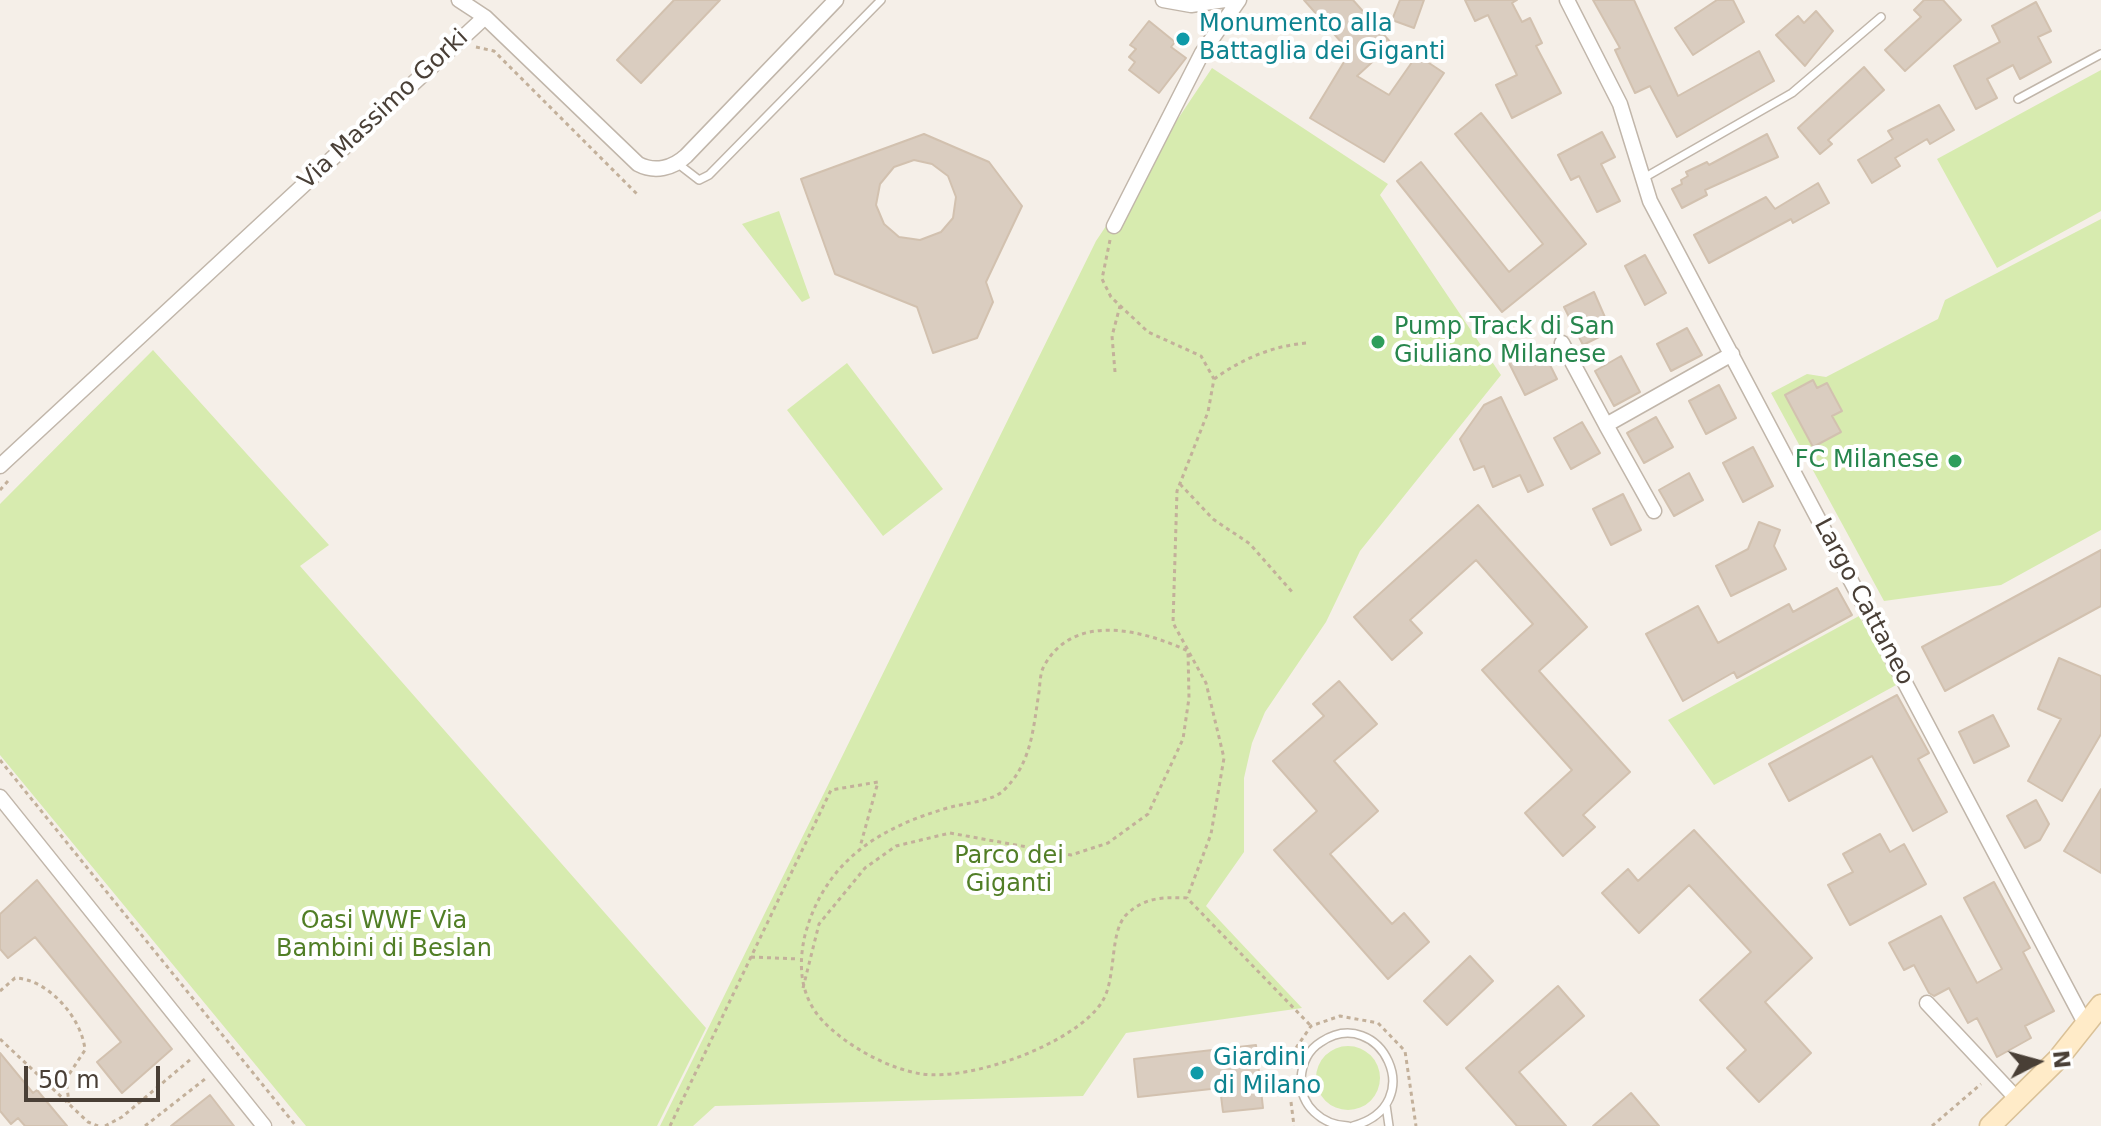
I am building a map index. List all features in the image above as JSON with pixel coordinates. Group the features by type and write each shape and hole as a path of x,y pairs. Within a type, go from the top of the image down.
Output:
{"street":[{"path":"459,0 485,17"},
{"path":"473,0 485,17"},
{"path":"677,163 836,0"},
{"path":"1163,0 1191,5 1225,0"},
{"path":"1114,226 1202,53 1239,0"},
{"name":"Largo Cattaneo","path":"1567,0 1620,104 1640,180 2086,1025"},
{"name":"Via Massimo Gorki","path":"0,466 485,17 638,164 654,169 677,163"},
{"path":"1562,343 1654,511"},
{"path":"1606,425 1732,354"},
{"path":"0,797 264,1126"},
{"path":"1927,1003 2018,1100"},
{"path":"1990,1126 2018,1100 2101,1006"}],"lane":[{"path":"677,163 699,180 709,175 881,0"},
{"path":"1640,180 1792,93 1881,17"},
{"path":"2018,99 2101,54"},
{"path":"1316,1126 1314,1113 1301,1086 1307,1057 1316,1045 1343,1033 1372,1041 1388,1059 1393,1082 1386,1105 1389,1126"},
{"path":"1314,1113 1325,1121 1350,1126 1377,1115 1386,1105"}],"path":[{"path":"468,51 479,46 494,51 639,196"},
{"path":"1114,226 1102,279 1111,297 1148,332 1201,356 1214,379 1208,412 1180,484 1173,623 1206,683 1224,758 1211,834 1187,898"},
{"path":"1115,372 1112,336 1120,305"},
{"path":"1214,379 1237,362 1284,345 1306,343"},
{"path":"0,490 15,474"},
{"path":"1180,484 1213,519 1250,544 1293,593"},
{"path":"1188,651 1155,636 1130,631 1095,630 1062,644 1042,669 1035,735 1026,758 1000,794 933,814 880,835 847,858 814,902 799,959 803,988 822,1020 871,1056 923,1074 1025,1058 1072,1030 1102,1001 1124,918 1143,901 1164,897 1187,898 1311,1026"},
{"path":"803,988 819,924 865,868 896,846 950,833 1071,855 1108,843 1148,814 1183,739 1189,698 1188,651"},
{"path":"0,760 296,1126"},
{"path":"670,1126 831,790 878,782 860,849"},
{"path":"751,957 799,959"},
{"path":"0,991 15,978 31,979 48,990 80,1028 85,1050 66,1079 69,1103"},
{"path":"0,1039 88,1122 98,1126"},
{"path":"105,1126 122,1117 203,1049"},
{"path":"1405,1051 1416,1126"},
{"path":"145,1126 218,1068"},
{"path":"1932,1126 1992,1074"}],"green space":[{"name":"Parco dei Giganti","path":"1212,68 1388,184 1380,195 1501,375 1360,551 1326,622 1265,712 1252,743 1244,778 1244,852 1206,906 1302,1008 1126,1033 1083,1096 715,1106 693,1126 660,1126 1096,241"},
{"path":"2101,70 2101,211 1997,268 1937,159"},
{"path":"779,211 810,298 802,302 742,224"},
{"name":"FC Milanese","path":"2101,219 2101,530 2001,585 1884,601 1771,393 1807,374 1826,377 1938,319 1945,300"},
{"name":"Oasi WWF Via Bambini di Beslan","path":"153,350 329,545 300,566 706,1028 657,1126 306,1126 0,755 0,504"},
{"path":"847,363 943,489 883,536 787,410"},
{"path":"1859,616 1898,684 1714,785 1668,720"},
{"path":"1342,1046 1354,1046 1371,1055 1378,1066 1378,1090 1371,1101 1354,1110 1342,1110 1330,1105 1321,1096 1316,1084 1316,1072 1321,1060 1330,1051"}],"building":[{"path":"674,0 720,0 641,83 617,60"},
{"path":"1304,0 1353,0 1392,44 1357,76 1389,95 1417,55 1444,73 1384,162 1310,118 1350,52"},
{"path":"1400,0 1424,0 1414,28 1392,20"},
{"path":"1465,0 1517,0 1512,3 1522,22 1530,18 1542,43 1536,46 1561,93 1512,118 1496,85 1517,75 1488,15 1475,21"},
{"path":"1593,0 1634,0 1678,96 1759,51 1774,81 1677,137 1650,86 1635,93 1615,50 1620,48"},
{"path":"1717,0 1733,0 1744,22 1693,55 1675,28"},
{"path":"1924,0 1943,0 1961,20 1905,71 1885,50 1921,17 1914,10"},
{"path":"2036,2 2051,31 2038,37 2051,62 2020,79 2013,65 1987,79 1997,98 1976,109 1954,66 2000,42 1992,26"},
{"path":"1816,11 1833,31 1805,66 1776,35 1798,16 1804,23"},
{"path":"1149,21 1175,42 1171,47 1186,58 1159,93 1129,70 1135,62 1129,57 1136,49 1130,45"},
{"path":"1864,67 1884,90 1828,140 1832,144 1820,154 1798,128"},
{"path":"1939,105 1954,130 1930,144 1927,139 1895,158 1900,166 1872,183 1858,160 1893,139 1888,131"},
{"path":"1481,113 1586,244 1502,312 1397,181 1421,162 1509,272 1543,244 1455,134"},
{"path":"1602,132 1615,157 1601,164 1620,201 1597,212 1579,176 1571,180 1558,155"},
{"path":"924,134 989,162 1022,206 986,282 993,302 977,338 933,353 917,307 835,274 801,179","holes":["914,160 932,164 948,176 956,197 953,218 941,232 920,240 899,237 884,224 876,205 880,184 894,167"]},
{"path":"1767,134 1778,157 1705,190 1707,195 1682,208 1672,189 1682,184 1681,180 1688,176 1686,172 1707,162 1709,165"},
{"path":"1818,183 1829,203 1793,223 1791,219 1709,263 1694,235 1766,197 1775,209"},
{"path":"1645,255 1666,293 1645,305 1625,266"},
{"path":"1594,292 1611,331 1583,345 1564,307"},
{"path":"1687,328 1702,355 1671,371 1657,344"},
{"path":"1541,347 1557,379 1525,395 1509,363"},
{"path":"1621,356 1640,392 1614,406 1595,371"},
{"path":"1813,380 1817,388 1827,383 1842,411 1832,416 1841,432 1813,447 1785,395"},
{"path":"1719,385 1736,418 1706,434 1689,401"},
{"path":"1501,397 1543,485 1528,492 1520,475 1493,487 1484,466 1474,470 1460,439 1484,405"},
{"path":"1656,417 1673,447 1644,463 1627,433"},
{"path":"1582,422 1600,453 1571,469 1554,438"},
{"path":"1753,447 1773,486 1743,502 1723,463"},
{"path":"1689,473 1703,500 1674,516 1659,490"},
{"path":"1623,494 1641,530 1611,545 1593,509"},
{"path":"1478,505 1587,627 1539,671 1630,772 1583,815 1595,827 1563,856 1525,813 1572,770 1482,670 1533,624 1476,560 1410,620 1422,633 1392,660 1354,617"},
{"path":"1759,522 1780,530 1774,546 1786,569 1731,596 1716,566 1748,549"},
{"path":"2101,550 2101,606 1945,691 1922,647"},
{"path":"1837,588 1852,615 1737,678 1734,672 1683,701 1646,634 1698,606 1718,643 1789,604 1793,612"},
{"path":"2059,658 2101,676 2101,734 2062,801 2028,781 2061,719 2038,709"},
{"path":"1339,681 1377,724 1334,761 1378,811 1330,854 1392,924 1404,913 1429,942 1388,979 1274,850 1317,811 1273,761 1324,716 1313,704"},
{"path":"1897,695 1929,753 1918,759 1947,812 1913,831 1872,756 1789,801 1769,764"},
{"path":"1993,715 2009,746 1974,763 1959,732"},
{"path":"2101,789 2101,873 2064,851"},
{"path":"2036,800 2049,824 2040,840 2025,848 2007,816"},
{"path":"1694,830 1812,958 1765,1002 1811,1053 1759,1102 1727,1068 1746,1050 1700,1000 1751,952 1689,885 1639,933 1602,893 1628,869 1638,881"},
{"path":"1880,834 1890,852 1904,844 1926,884 1850,925 1828,885 1853,872 1843,854"},
{"path":"37,880 172,1049 122,1093 97,1062 121,1042 35,937 8,958 0,949 0,914"},
{"path":"1994,882 2030,948 2023,952 2054,1011 2025,1026 2031,1038 1997,1057 1977,1018 1968,1023 1949,988 1934,996 1929,993 1914,965 1904,970 1889,943 1941,916 1977,983 2002,969 1964,898"},
{"path":"1470,956 1493,981 1447,1025 1424,1001"},
{"path":"1558,986 1584,1016 1519,1072 1566,1126 1517,1126 1466,1068"},
{"name":"Giardini di Milano","path":"1256,1045 1263,1108 1223,1112 1220,1088 1138,1097 1134,1059"},
{"path":"0,1053 33,1093 37,1090 67,1126 25,1126 18,1118 11,1124 0,1111"},
{"path":"1631,1093 1659,1126 1593,1126"},
{"path":"210,1095 234,1126 171,1126"}],"place":[{"name":"Monumento alla Battaglia dei Giganti","path":"1183,39"},
{"name":"Pump Track di San Giuliano Milanese","path":"1378,342"},
{"name":"FC Milanese","path":"1955,461"},
{"name":"Giardini di Milano","path":"1197,1073"}]}
